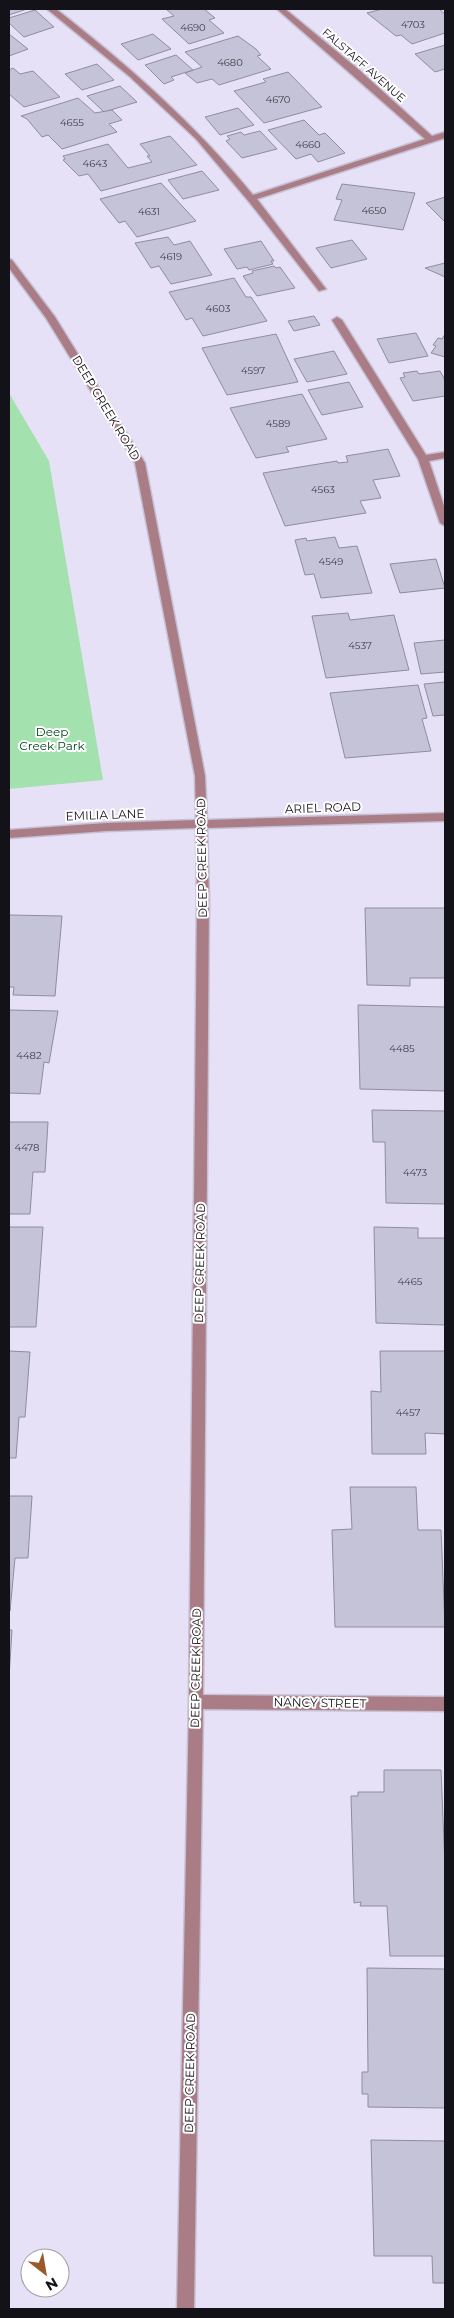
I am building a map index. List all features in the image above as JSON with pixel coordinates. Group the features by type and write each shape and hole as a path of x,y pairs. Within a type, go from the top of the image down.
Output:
{"street":[{"path":"51,9 107,52 180,118 252,198 322,289"},
{"name":"FALSTAFF AVENUE","path":"281,9 355,71 431,140"},
{"path":"252,198 445,135"},
{"name":"DEEP CREEK ROAD","path":"9,262 50,317 140,462 200,776 203,826 196,1702 186,2309"},
{"path":"337,320 424,459 445,523"},
{"path":"424,459 445,455"},
{"name":"ARIEL ROAD","path":"203,826 445,817"},
{"name":"EMILIA LANE","path":"9,834 106,827 203,826"},
{"name":"NANCY STREET","path":"196,1702 445,1704"}],"green space":[{"name":"Deep Creek Park","path":"9,393 49,461 103,780 9,789"}],"building":[{"path":"9,9 27,9 9,15"},
{"path":"170,9 204,9 215,18 209,20 224,33 189,44 162,19 174,16 167,10"},
{"path":"382,9 439,9 445,14 445,33 412,44 401,35 396,36 367,13"},
{"path":"35,10 54,27 24,37 9,23 9,18"},
{"path":"9,34 28,49 9,56"},
{"path":"153,34 171,49 138,60 121,44"},
{"path":"238,36 256,49 261,55 257,56 271,69 219,85 212,79 197,83 185,73 202,67 185,52"},
{"path":"445,45 445,69 435,72 415,54"},
{"path":"176,55 193,70 171,77 174,80 164,84 145,65"},
{"path":"97,64 114,80 82,90 65,74"},
{"path":"13,68 20,74 33,71 60,97 24,107 9,94 9,70"},
{"path":"288,72 322,107 264,123 234,91 266,82 263,79"},
{"path":"120,86 137,102 104,112 87,96"},
{"path":"78,98 95,113 112,110 122,120 109,124 117,132 62,149 48,135 42,137 27,119 21,116"},
{"path":"238,108 254,125 220,135 205,117"},
{"path":"304,120 319,135 325,133 345,153 318,162 311,154 296,159 268,130"},
{"path":"260,131 277,149 242,158 226,141 230,139 227,136 241,132 244,135"},
{"path":"170,136 197,165 101,191 88,174 79,176 63,160 65,159 63,156 108,144 128,168 152,162 147,156 150,156 140,144"},
{"path":"202,171 219,190 183,199 168,180"},
{"path":"161,183 196,221 137,237 125,221 119,223 100,199"},
{"path":"342,184 415,193 403,230 334,220 342,200 336,199"},
{"path":"445,197 445,222 426,203"},
{"path":"168,237 174,245 190,241 212,275 171,284 159,266 151,268 135,243"},
{"path":"352,240 367,259 331,268 316,248"},
{"path":"261,241 274,261 271,261 273,264 249,270 247,267 237,269 224,249"},
{"path":"445,263 445,277 425,268"},
{"path":"274,266 276,268 280,267 295,288 257,296 243,276 253,273 252,271"},
{"path":"234,278 246,297 251,297 267,321 203,336 192,318 186,320 169,292"},
{"path":"314,316 320,325 294,331 288,321"},
{"path":"416,333 428,356 389,363 377,339"},
{"path":"276,334 298,382 227,395 202,348"},
{"path":"445,334 445,357 431,353 436,346 433,345 438,338 442,339"},
{"path":"334,351 347,374 307,382 294,359"},
{"path":"417,371 419,374 440,371 445,380 445,396 413,401 400,378 405,377 403,373"},
{"path":"349,382 363,407 322,415 308,390"},
{"path":"302,394 327,439 286,447 289,452 256,458 230,408"},
{"path":"388,449 400,476 373,480 381,498 360,501 366,513 285,526 263,473 337,461 338,463 348,462 346,456"},
{"path":"335,537 339,548 357,546 372,593 321,598 314,574 305,575 295,540 306,538 307,541"},
{"path":"436,559 445,588 400,593 390,564"},
{"path":"348,613 350,620 394,615 409,670 326,678 312,616"},
{"path":"445,640 445,672 421,674 414,643"},
{"path":"445,682 445,715 433,716 424,684"},
{"path":"418,685 427,718 422,719 431,751 345,758 330,693"},
{"path":"365,908 445,908 445,978 410,978 410,986 367,985"},
{"path":"9,915 62,916 55,996 13,995 14,987 9,987"},
{"path":"358,1005 445,1007 445,1091 360,1089"},
{"path":"9,1010 58,1011 49,1063 44,1062 40,1094 9,1093"},
{"path":"372,1110 445,1111 445,1204 386,1203 385,1142 373,1142"},
{"path":"9,1122 48,1122 45,1172 33,1172 30,1214 9,1214"},
{"path":"9,1227 43,1227 36,1327 9,1327"},
{"path":"374,1227 418,1228 418,1238 445,1238 445,1325 376,1323"},
{"path":"9,1351 30,1352 25,1417 19,1417 16,1458 9,1458"},
{"path":"380,1351 445,1351 445,1434 425,1433 426,1454 372,1454 371,1391 381,1392"},
{"path":"350,1487 416,1487 418,1530 441,1530 445,1627 335,1627 332,1530 352,1529"},
{"path":"9,1496 32,1496 28,1558 15,1558 10,1611"},
{"path":"9,1630 12,1630 9,1678"},
{"path":"384,1770 441,1770 445,1866 445,1956 390,1956 387,1906 360,1906 361,1902 354,1903 351,1796 358,1796 358,1792 384,1792"},
{"path":"367,1968 445,1969 445,2108 368,2107 368,2094 362,2094 362,2072 368,2072"},
{"path":"371,2140 445,2141 445,2283 433,2283 432,2256 374,2256"}]}
